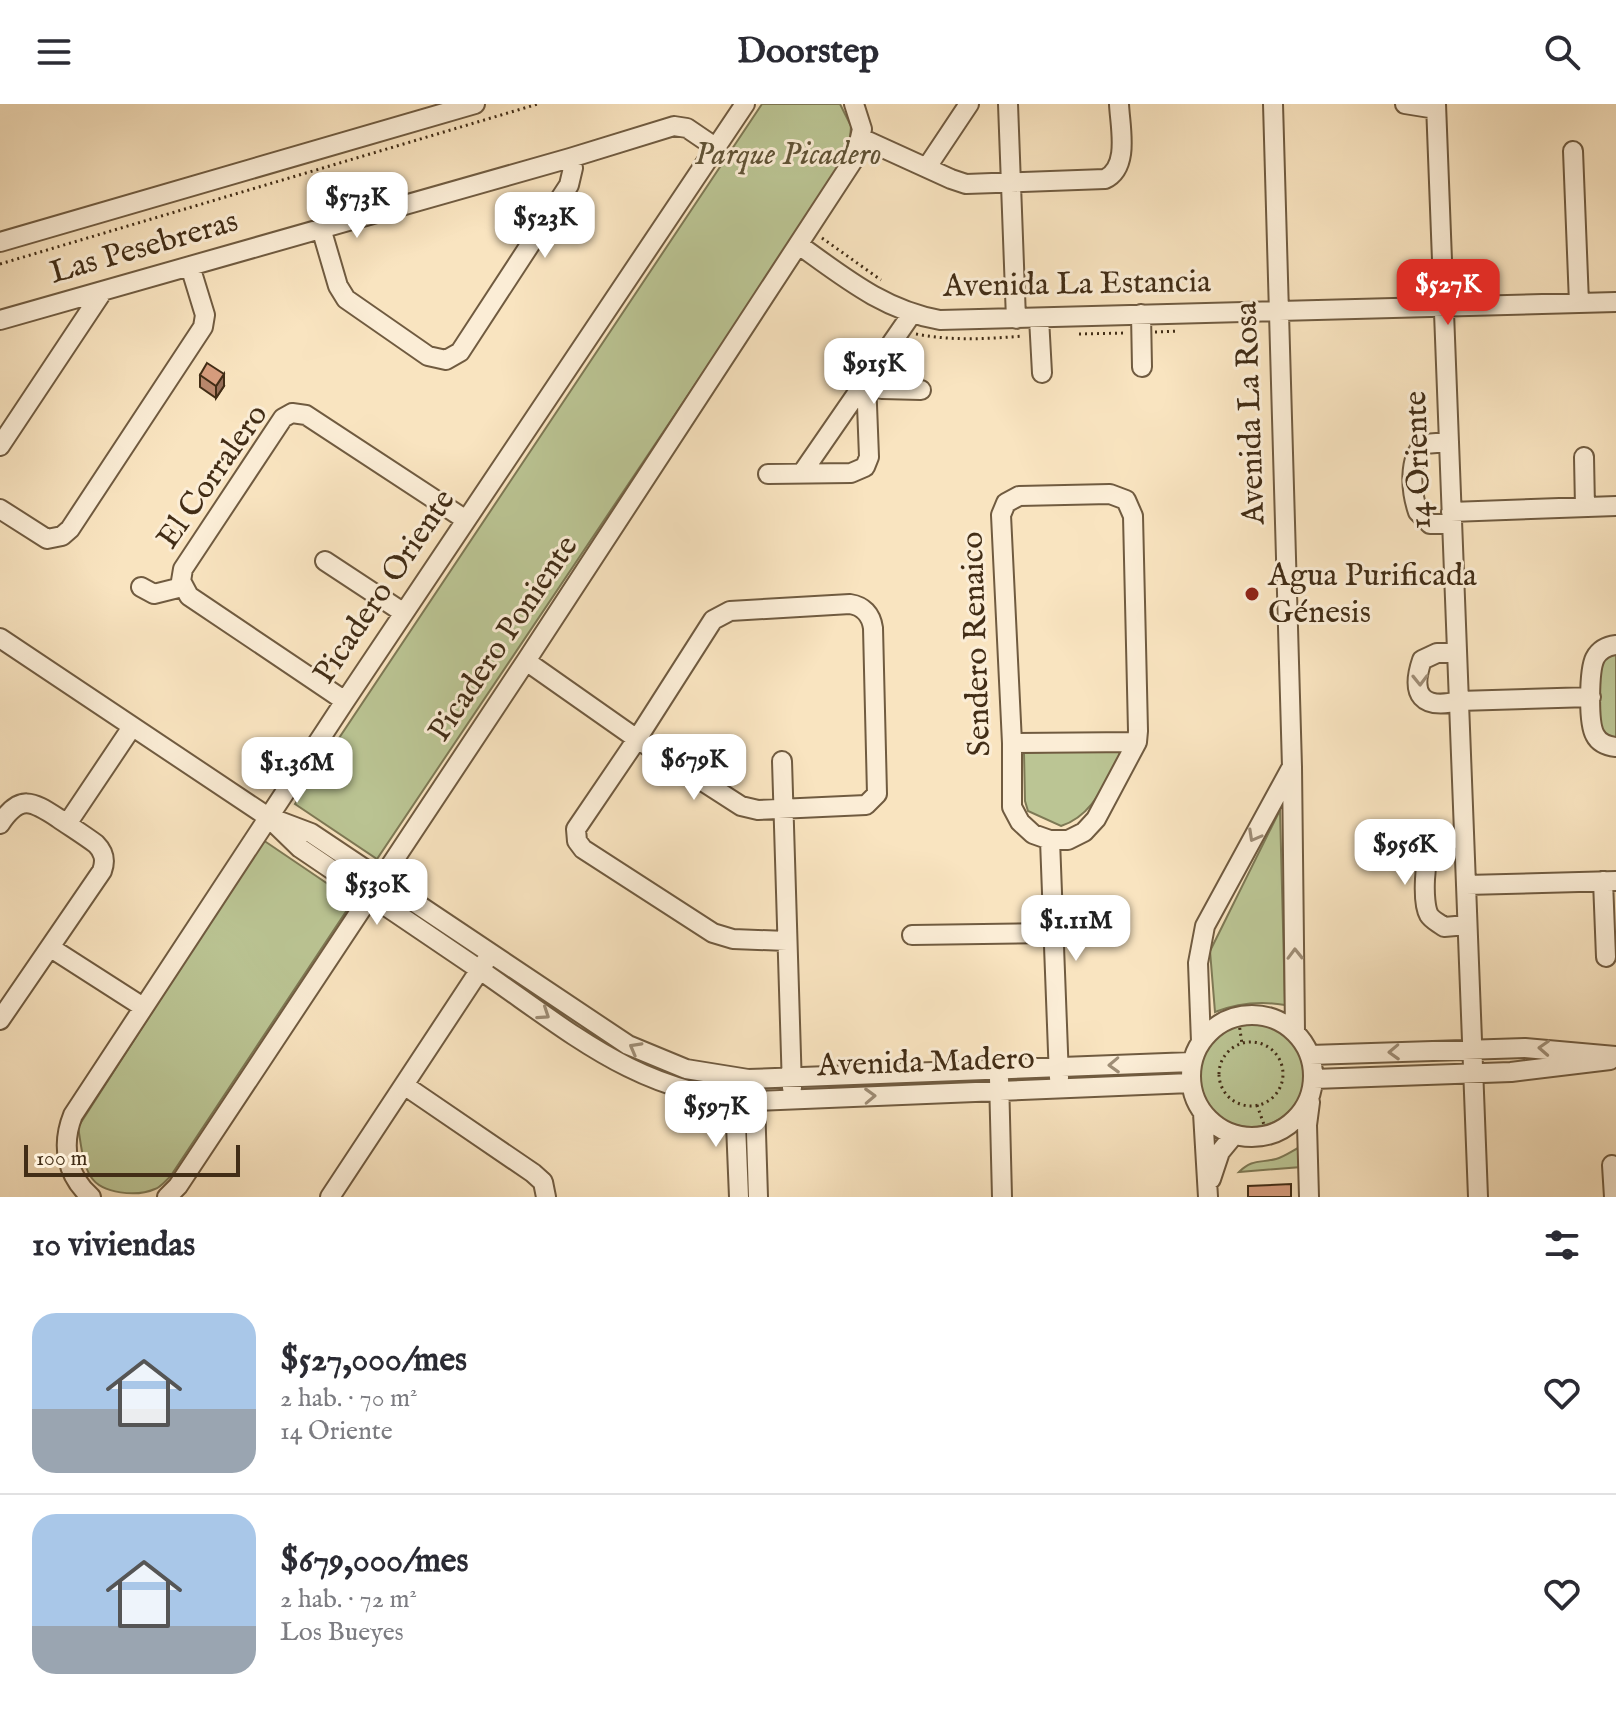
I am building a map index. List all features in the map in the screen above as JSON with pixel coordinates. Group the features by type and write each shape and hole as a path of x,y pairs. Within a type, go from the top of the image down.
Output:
{"street":[{"path":"0,242 475,104"},
{"name":"Picadero Oriente","path":"87,1196 74,1177 66,1157 69,1125 268,817 745,104"},
{"path":"854,104 860,119 861,138 966,184 1109,178 1120,162 1119,104"},
{"path":"927,167 969,104"},
{"path":"1008,104 1016,319"},
{"name":"Avenida La Rosa","path":"1273,104 1292,767 1295,1032"},
{"path":"1405,104 1436,106"},
{"name":"14 Oriente","path":"1436,106 1478,1197"},
{"name":"Las Pesebreras","path":"0,320 674,126 687,128 715,147"},
{"name":"Picadero Poniente","path":"167,1197 178,1186 799,245 856,156 861,138"},
{"path":"1573,151 1579,303"},
{"path":"321,228 338,286 346,299 434,359 446,360 460,352 569,185 573,174 570,158"},
{"name":"Avenida La Estancia","path":"799,245 869,294 911,315 940,320 1616,302"},
{"path":"0,509 42,537 58,538 70,529 200,332 205,315 190,266"},
{"path":"0,446 103,291"},
{"path":"1141,314 1142,367"},
{"path":"802,473 911,315"},
{"path":"1039,318 1042,373"},
{"path":"866,379 882,389 921,390"},
{"path":"768,474 851,473 865,467 869,457 866,379"},
{"name":"El Corralero","path":"345,701 189,596 182,587 183,569 283,418 292,413 310,417 466,520"},
{"path":"1449,442 1424,444 1414,457 1418,512 1430,524 1452,518 1616,506"},
{"path":"1584,457 1585,507"},
{"name":"Sendero Renaico","path":"1110,494 1126,500 1133,516 1139,706 1137,742 1091,826 1076,837 1050,840 1026,829 1012,807 1012,743 1002,511 1010,500 1019,496 1110,494"},
{"path":"325,561 404,613"},
{"name":"El Corralero","path":"141,587 154,594 182,587"},
{"path":"526,661 637,739 732,802 758,810 866,805 877,794 873,628 869,614 855,605 730,611 718,615 637,739 576,829 580,845 713,933 733,939 787,941"},
{"name":"Avenida Madero","path":"0,638 268,817 311,833 373,888 479,970 598,1052 679,1090 755,1101 1191,1083"},
{"path":"1616,645 1602,649 1595,659 1591,697 1595,735 1604,744 1616,747"},
{"path":"1457,653 1437,653 1422,660 1417,676 1419,693 1426,701 1440,706 1459,701 1591,697"},
{"path":"67,824 132,727"},
{"path":"1012,743 1137,742"},
{"path":"782,761 793,1099"},
{"path":"1201,1042 1198,963 1205,926 1292,767"},
{"path":"0,824 15,806 38,804 96,844 103,856 102,871 0,1020"},
{"path":"1464,838 1441,840 1434,844 1429,853 1426,863 1426,908 1429,916 1444,927 1467,925"},
{"path":"1050,840 1060,1088"},
{"path":"1466,885 1610,881 1606,957"},
{"name":"Avenida Madero","path":"373,888 491,953 646,1054 686,1069 748,1079 1192,1062"},
{"path":"912,935 1054,933"},
{"path":"51,948 143,1007"},
{"path":"333,1196 491,953"},
{"path":"1309,1197 1307,1125 1312,1087 1310,1055 1295,1032 1265,1016 1238,1016 1221,1023 1201,1042 1192,1062 1191,1083 1203,1113 1212,1123 1234,1135 1268,1136 1284,1129 1298,1118 1312,1087"},
{"path":"1310,1055 1553,1049 1616,1058"},
{"path":"1312,1087 1553,1068 1616,1058"},
{"path":"999,1068 1002,1197"},
{"path":"739,1197 735,1100 748,1079"},
{"path":"748,1079 755,1101 758,1197"},
{"path":"404,1085 533,1173 543,1182 546,1197"},
{"path":"1203,1113 1207,1193"},
{"path":"1207,1193 1220,1152 1234,1135"},
{"path":"1612,1165 1614,1197"}],"path":[{"path":"0,264 538,104"},
{"path":"1238,1016 1242,1044"},
{"path":"1252,1042 1268,1047 1278,1056 1282,1069 1282,1082 1276,1094 1257,1105 1243,1105 1233,1100 1221,1084 1220,1069 1224,1057 1232,1048 1242,1044 1252,1042"},
{"path":"1257,1105 1268,1136"}],"green space":[{"name":"Parque Picadero","path":"762,104 840,104 851,126 849,155 377,859 295,804"},
{"path":"1616,652 1616,740 1605,736 1601,728 1597,698 1603,659"},
{"path":"1119,749 1120,755 1097,797 1072,821 1061,826 1028,811 1024,753"},
{"path":"1280,810 1285,1005 1250,1004 1215,1012 1210,951"},
{"path":"263,840 353,901 170,1177 157,1188 139,1193 103,1187 88,1171 78,1127"},
{"path":"1251,1019 1272,1023 1289,1035 1301,1052 1305,1073 1301,1094 1289,1111 1272,1123 1251,1127 1230,1123 1213,1111 1201,1094 1197,1073 1201,1052 1213,1035 1230,1023"},
{"path":"1300,1147 1301,1167 1239,1172 1252,1163 1279,1158"}],"building":[{"path":"207,363 224,374 216,386 200,375"},
{"path":"1291,1184 1291,1197 1248,1197 1248,1186"}],"place":[{"name":"Agua Purificada Génesis","path":"1252,594"}]}
